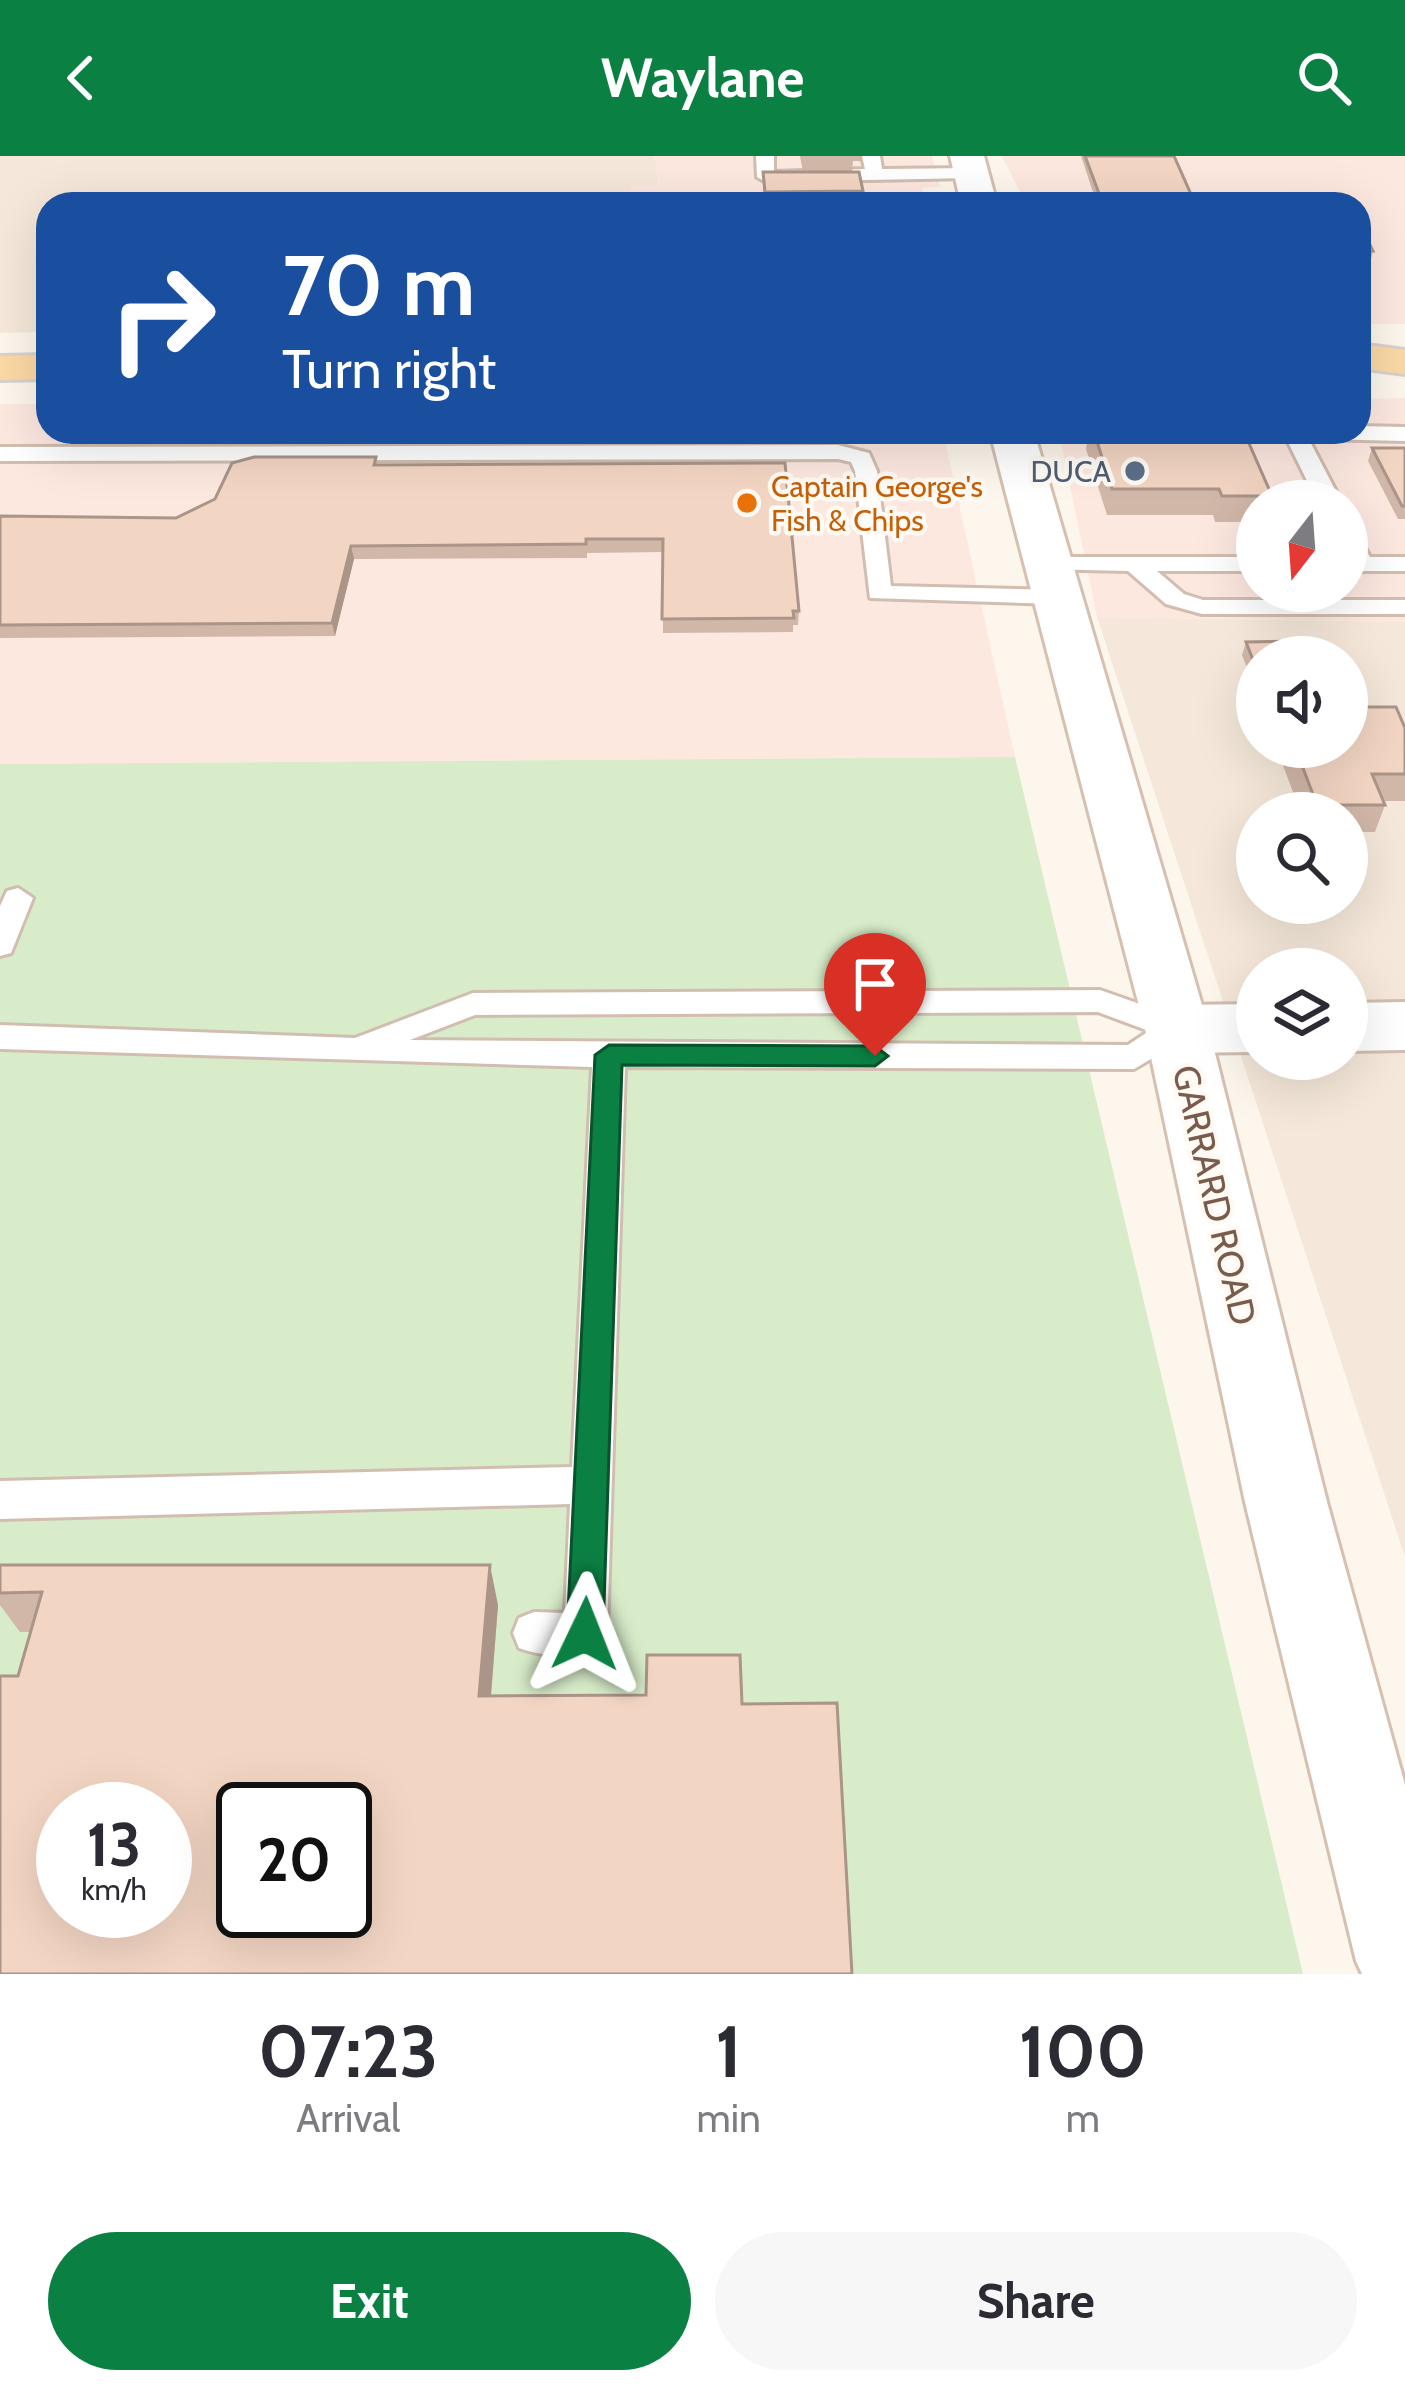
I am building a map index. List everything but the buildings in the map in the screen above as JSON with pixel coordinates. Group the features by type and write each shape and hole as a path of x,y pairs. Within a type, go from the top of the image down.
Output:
{"main road":[{"path":"0,368 36,368"}],"street":[{"name":"GARRARD ROAD","path":"1015,444 1178,1029 1286,1502 1405,1961"},
{"path":"1368,1027 1405,1026"},
{"path":"1178,1029 1236,1028"}],"lane":[{"path":"764,156 766,177 873,165 972,178"},
{"path":"1371,433 1405,434"},
{"path":"0,454 497,444"},
{"path":"647,444 825,451 861,458 879,593 1052,580 1134,564 1236,564"},
{"path":"1300,444 1318,480"},
{"path":"1134,564 1175,599 1202,607 1405,607"},
{"path":"1368,564 1405,564"},
{"path":"0,945 18,898"},
{"path":"349,1049 473,1004 1100,1001 1178,1029"},
{"path":"0,1037 609,1055 1134,1057 1178,1029"},
{"path":"534,1633 585,1634 609,1055"},
{"path":"0,1500 591,1485"}],"shaded area":[{"path":"0,156 655,156 659,186 631,185 631,192 36,192 36,332 0,333"},
{"path":"655,156 932,156 940,187 922,188 923,192 630,192 630,185 659,185"},
{"path":"1002,156 1405,156 1405,324 1371,324 1371,192 1020,192"},
{"path":"1405,398 1405,622 1097,617 1061,444 1371,444 1371,399"},
{"path":"0,404 36,404 36,444 946,444 1015,757 0,764"},
{"path":"1097,617 1405,622 1405,1557 1249,1080 1368,1080 1368,948 1236,948 1236,1041"}],"green space":[{"path":"1015,757 1303,1974 0,1974 0,764"}],"place":[{"name":"DUCA","path":"1135,471"},
{"name":"Captain George's Fish & Chips","path":"747,503"}],"route":[{"path":"585,1634 609,1055 875,1056"}]}
